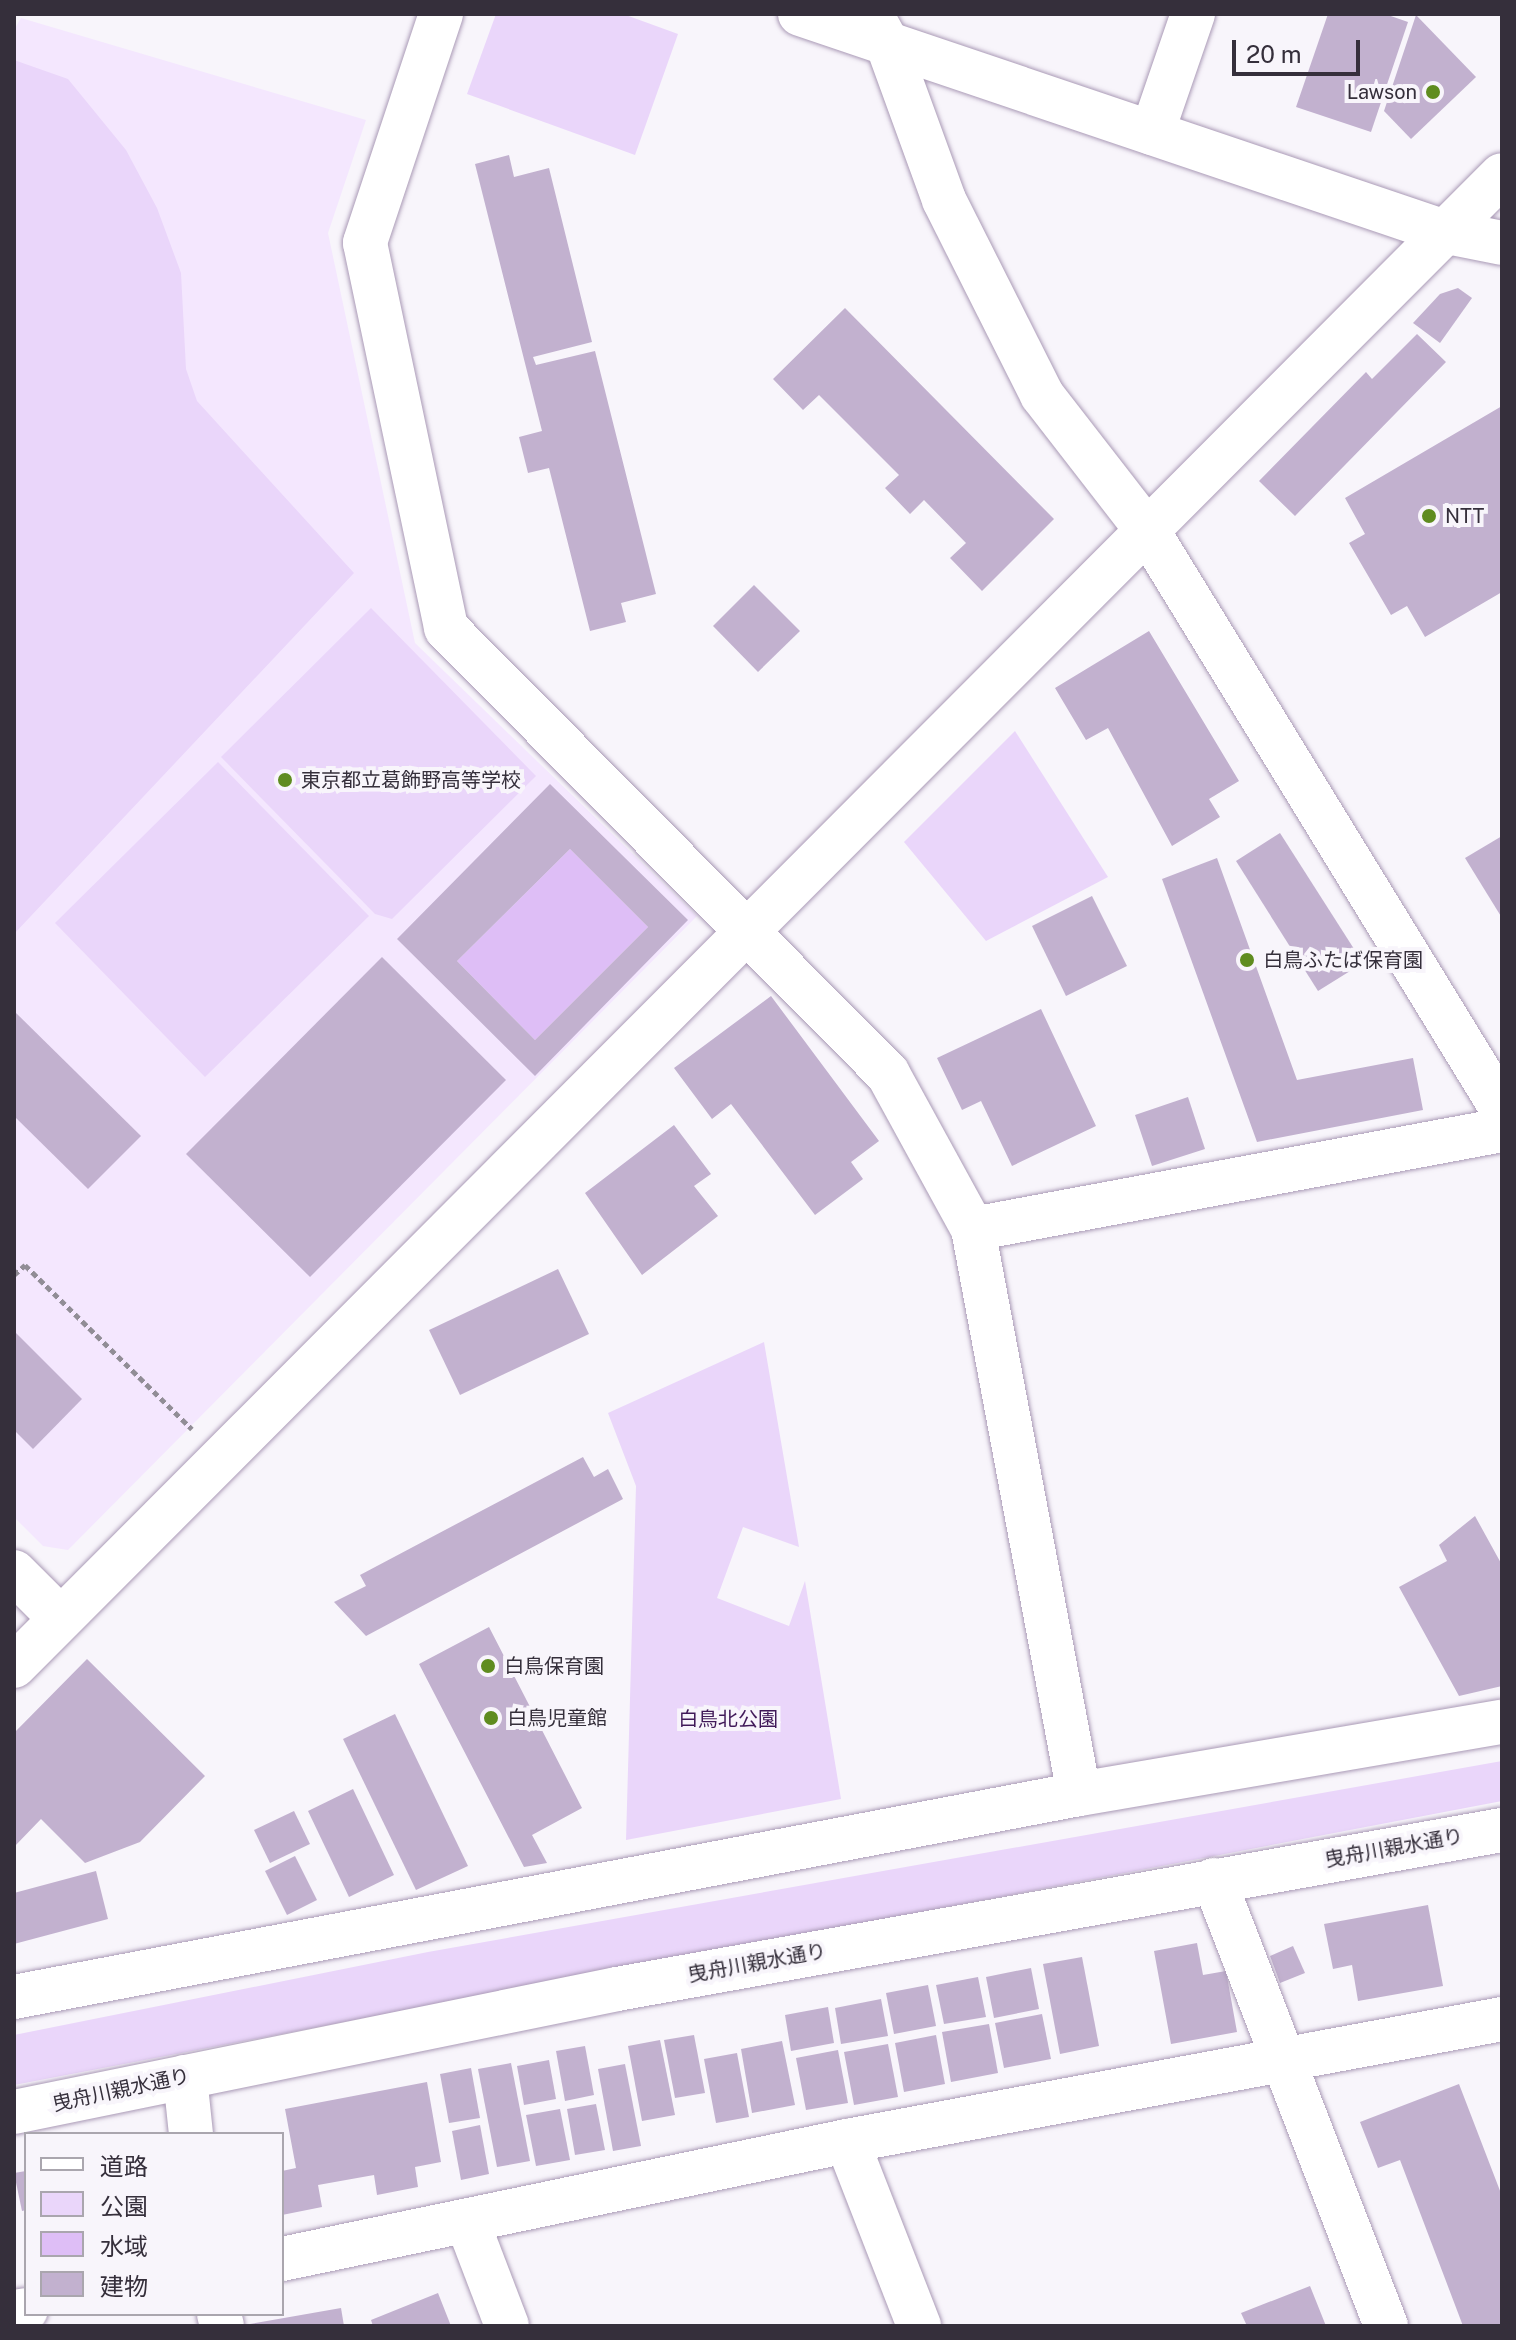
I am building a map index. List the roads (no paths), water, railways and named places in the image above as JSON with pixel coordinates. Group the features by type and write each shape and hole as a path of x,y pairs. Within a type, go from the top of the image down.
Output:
{"street":[{"path":"441,14 365,243 446,628 888,1074 973,1229 1079,1794"},
{"path":"800,14 879,29 1152,133 1442,231 1502,243"},
{"path":"1152,133 1193,14"},
{"path":"879,29 944,200 1042,395 1149,533 1502,1109"},
{"path":"14,1666 1149,533 1442,231 1502,175"},
{"path":"973,1229 1502,1130"},
{"path":"14,1572 61,1619"},
{"path":"14,1997 1079,1794 1502,1722"},
{"name":"曳舟川親水通り","path":"14,2112 633,1986 1502,1830"},
{"path":"1214,1880 1386,2326"},
{"path":"284,2259 847,2141 1502,2019"},
{"path":"185,2077 191,2132"},
{"path":"847,2141 919,2326"},
{"path":"467,2221 507,2326"}],"water":[{"path":"570,849 648,927 535,1040 457,961"}],"place":[{"name":"Lawson","path":"1433,92"},
{"name":"NTT","path":"1429,516"},
{"name":"東京都立葛飾野高等学校","path":"285,780"},
{"name":"白鳥ふたば保育園","path":"1247,960"},
{"name":"白鳥保育園","path":"488,1666"},
{"name":"白鳥児童館","path":"491,1718"}],"park label":[{"name":"白鳥北公園","path":"728,1719"}]}
